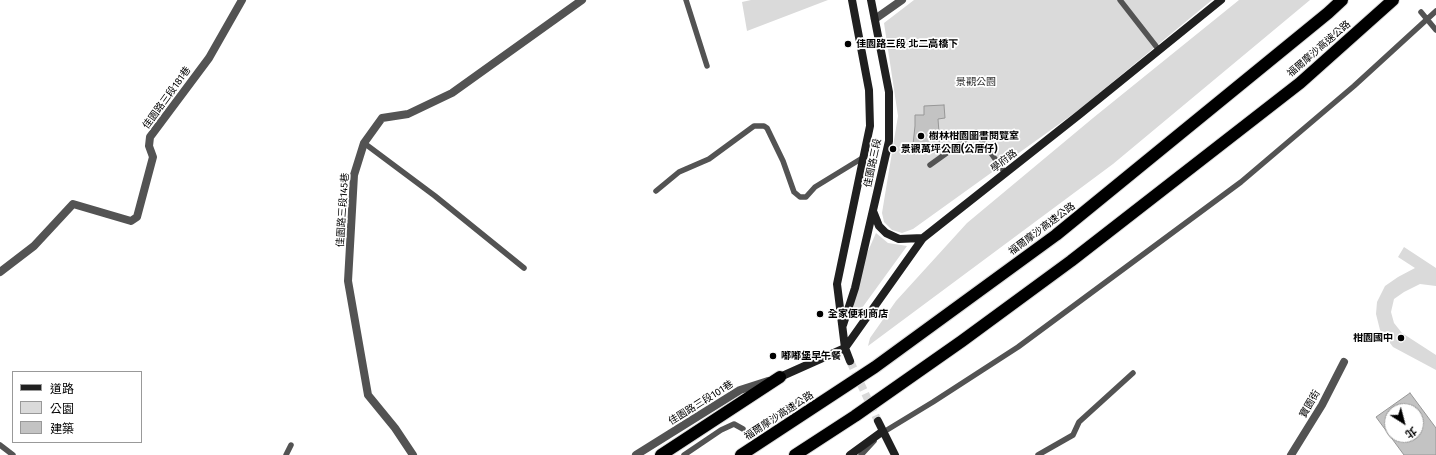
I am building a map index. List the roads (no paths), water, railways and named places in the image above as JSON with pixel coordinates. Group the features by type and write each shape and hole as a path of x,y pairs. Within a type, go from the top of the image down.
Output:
{"highway":[{"name":"福爾摩沙高速公路","path":"741,455 875,366 1056,235 1342,0"},
{"name":"福爾摩沙高速公路","path":"795,455 962,341 1071,261 1300,83 1393,0"},
{"path":"661,455 780,377"}],"street":[{"name":"佳園路三段181巷","path":"0,272 34,246 73,204 131,221 137,216 153,157 149,146 150,137 210,58 242,0"},
{"name":"佳園路三段145巷","path":"413,455 395,428 368,395 348,281 354,175 364,144 382,118 408,114 452,93 582,0"},
{"name":"佳園路三段","path":"850,361 845,348 837,284 870,126 869,90 852,0"},
{"name":"佳園路三段","path":"842,328 855,288 889,141 888,92 871,0"},
{"path":"875,19 902,0"},
{"name":"學府路","path":"845,348 923,238 1221,0"},
{"path":"873,211 879,226 886,233 899,239 923,238"},
{"name":"佳園路三段101巷","path":"636,455 740,390 780,377 845,348"},
{"name":"寶園街","path":"1291,455 1322,405 1344,362"},
{"path":"878,421 895,455"},
{"path":"850,455 883,431"}],"lane":[{"path":"686,0 708,66"},
{"path":"1120,0 1159,50"},
{"path":"860,455 883,431 933,402 1018,347 1241,182 1354,86 1428,20 1436,11"},
{"path":"1421,12 1436,30"},
{"path":"656,191 680,172 709,159 754,126 764,126 767,128 783,161 794,192 800,196 806,197 815,187 864,157"},
{"path":"930,165 976,132 1005,173"},
{"path":"364,144 435,196 524,268"},
{"path":"1038,455 1073,435 1079,422 1133,373"},
{"path":"684,455 721,430 734,424 744,430"},
{"path":"0,444 13,455"},
{"path":"286,455 291,445"}],"tunnel":[{"path":"850,361 878,421"}],"place":[{"name":"佳園路三段 北二高橋下","path":"848,44"},
{"name":"樹林柑園圖書閱覽室","path":"921,136"},
{"name":"景觀萬坪公園(公厝仔)","path":"893,149"},
{"name":"全家便利商店","path":"820,314"},
{"name":"柑園國中","path":"1401,338"},
{"name":"嘟嘟堡早午餐","path":"773,356"}],"park label":[{"name":"景觀公園","path":"976,82"}]}
